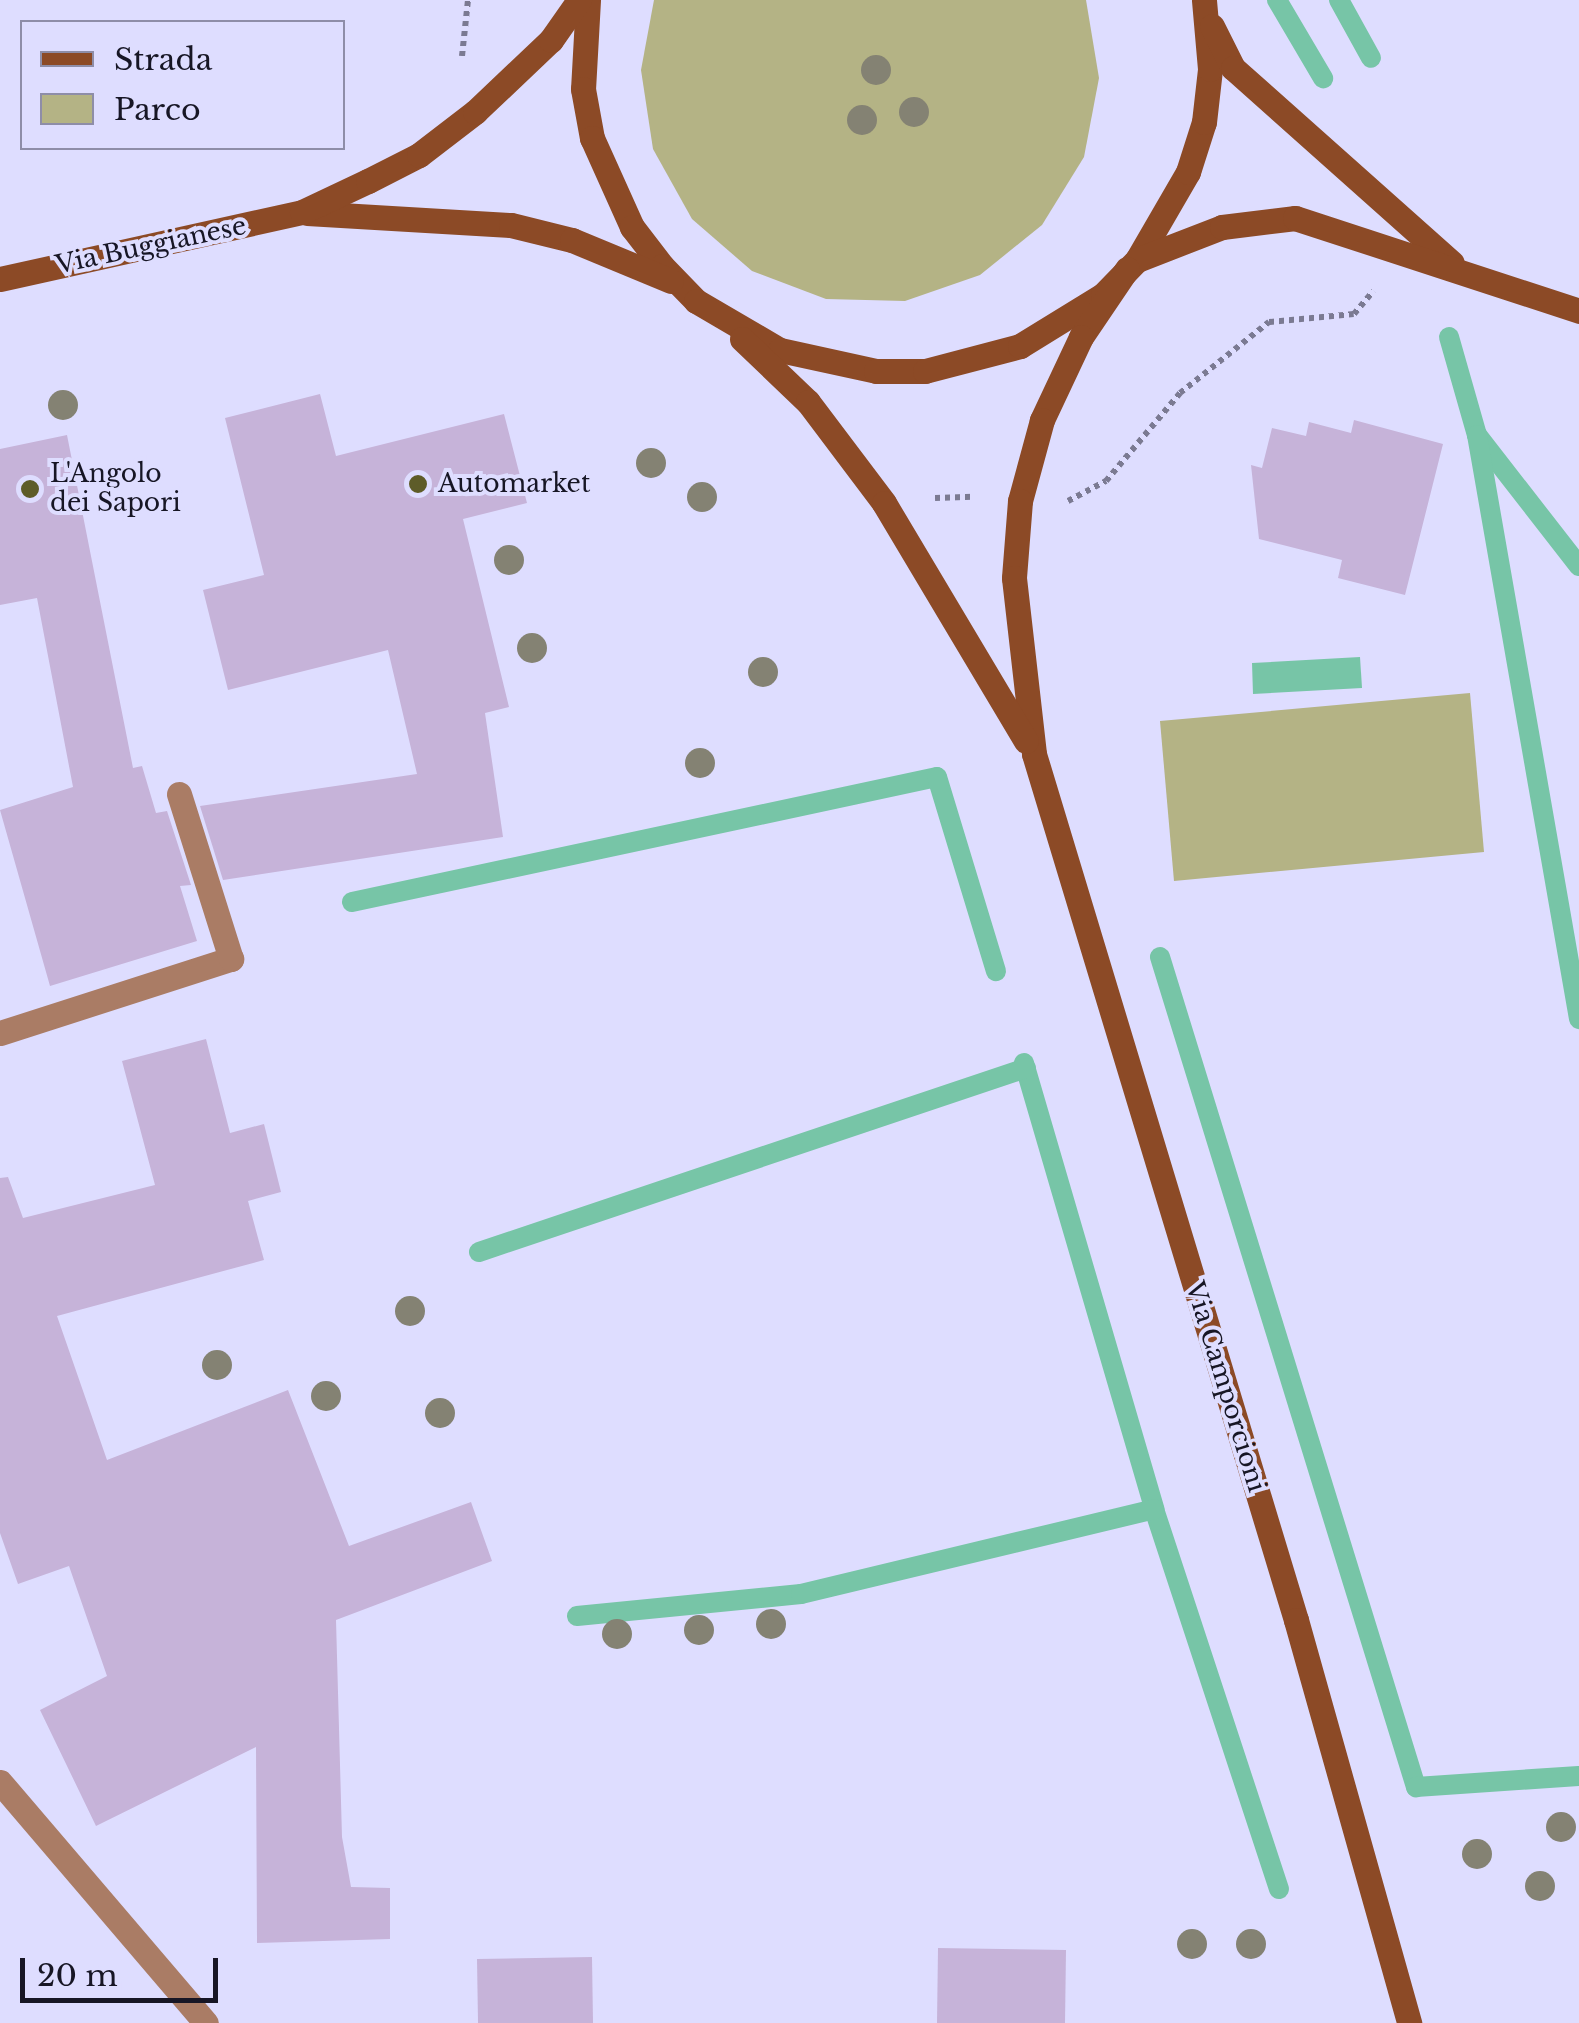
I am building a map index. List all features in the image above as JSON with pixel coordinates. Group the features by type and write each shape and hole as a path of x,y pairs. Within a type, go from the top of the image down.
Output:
{"main road":[{"path":"302,212 450,133 551,40 578,0"},
{"path":"588,0 583,89 592,138 632,227 682,286 808,402 884,502 1034,754"},
{"path":"1034,754 1014,578 1020,501 1042,420 1081,337 1132,265 1188,172 1204,122 1206,9"},
{"path":"1206,9 1233,68 1456,266"},
{"path":"302,212 510,225 587,246 682,286"},
{"name":"Via Buggianese","path":"0,279 302,212"},
{"path":"721,318 780,350 828,364 924,371 1020,346 1062,324 1132,265 1183,238 1260,219 1295,218 1456,266 1579,311"},
{"name":"Via Camporcioni","path":"1034,754 1296,1620 1409,2023"}],"street":[{"path":"0,1033 231,959 179,794"},
{"path":"0,1782 200,2022"}],"path":[{"path":"462,58 468,0"},
{"path":"884,502 954,496 1058,507 1106,481 1180,393 1269,322 1354,314 1405,252"}],"green space":[{"path":"654,0 1086,0 1099,78 1084,157 1042,225 980,275 905,301 826,299 752,271 692,219 653,149 641,70"},
{"path":"1470,693 1484,852 1174,881 1160,721"}],"shaded area":[{"path":"1360,657 1362,688 1253,694 1252,663"}],"building":[{"path":"320,394 336,456 504,414 527,503 463,519 509,707 485,713 503,837 223,880 200,806 417,774 388,650 228,690 203,590 264,575 225,418"},
{"path":"1354,420 1443,444 1405,595 1338,578 1342,560 1259,539 1251,465 1262,468 1272,428 1306,436 1309,422 1351,433"},
{"path":"67,435 133,768 142,766 156,813 167,811 191,885 180,886 197,941 50,986 0,810 73,787 37,598 0,605 0,449"},
{"path":"206,1039 230,1133 264,1124 281,1192 248,1201 264,1260 57,1316 107,1460 288,1390 349,1546 471,1502 492,1561 336,1620 342,1837 351,1887 390,1888 390,1939 257,1943 256,1747 96,1826 40,1710 107,1676 69,1566 18,1584 0,1533 0,1178 8,1177 23,1218 155,1185 122,1061"},
{"path":"938,1948 1066,1950 1065,2023 937,2023"},
{"path":"592,1957 593,2023 478,2023 477,1959"}],"waterway":[{"path":"1277,0 1323,78"},
{"path":"1339,0 1371,58"},
{"path":"1449,337 1477,435 1579,566"},
{"path":"1477,435 1579,1019"},
{"path":"352,902 937,777 996,971"},
{"path":"1160,957 1416,1787 1579,1776"},
{"path":"1024,1063 1154,1509 1279,1889"},
{"path":"479,1252 1026,1068"},
{"path":"577,1616 801,1594 1154,1509"}],"place":[{"name":"Automarket","path":"418,484"},
{"name":"L'Angolo dei Sapori","path":"30,489"}]}
